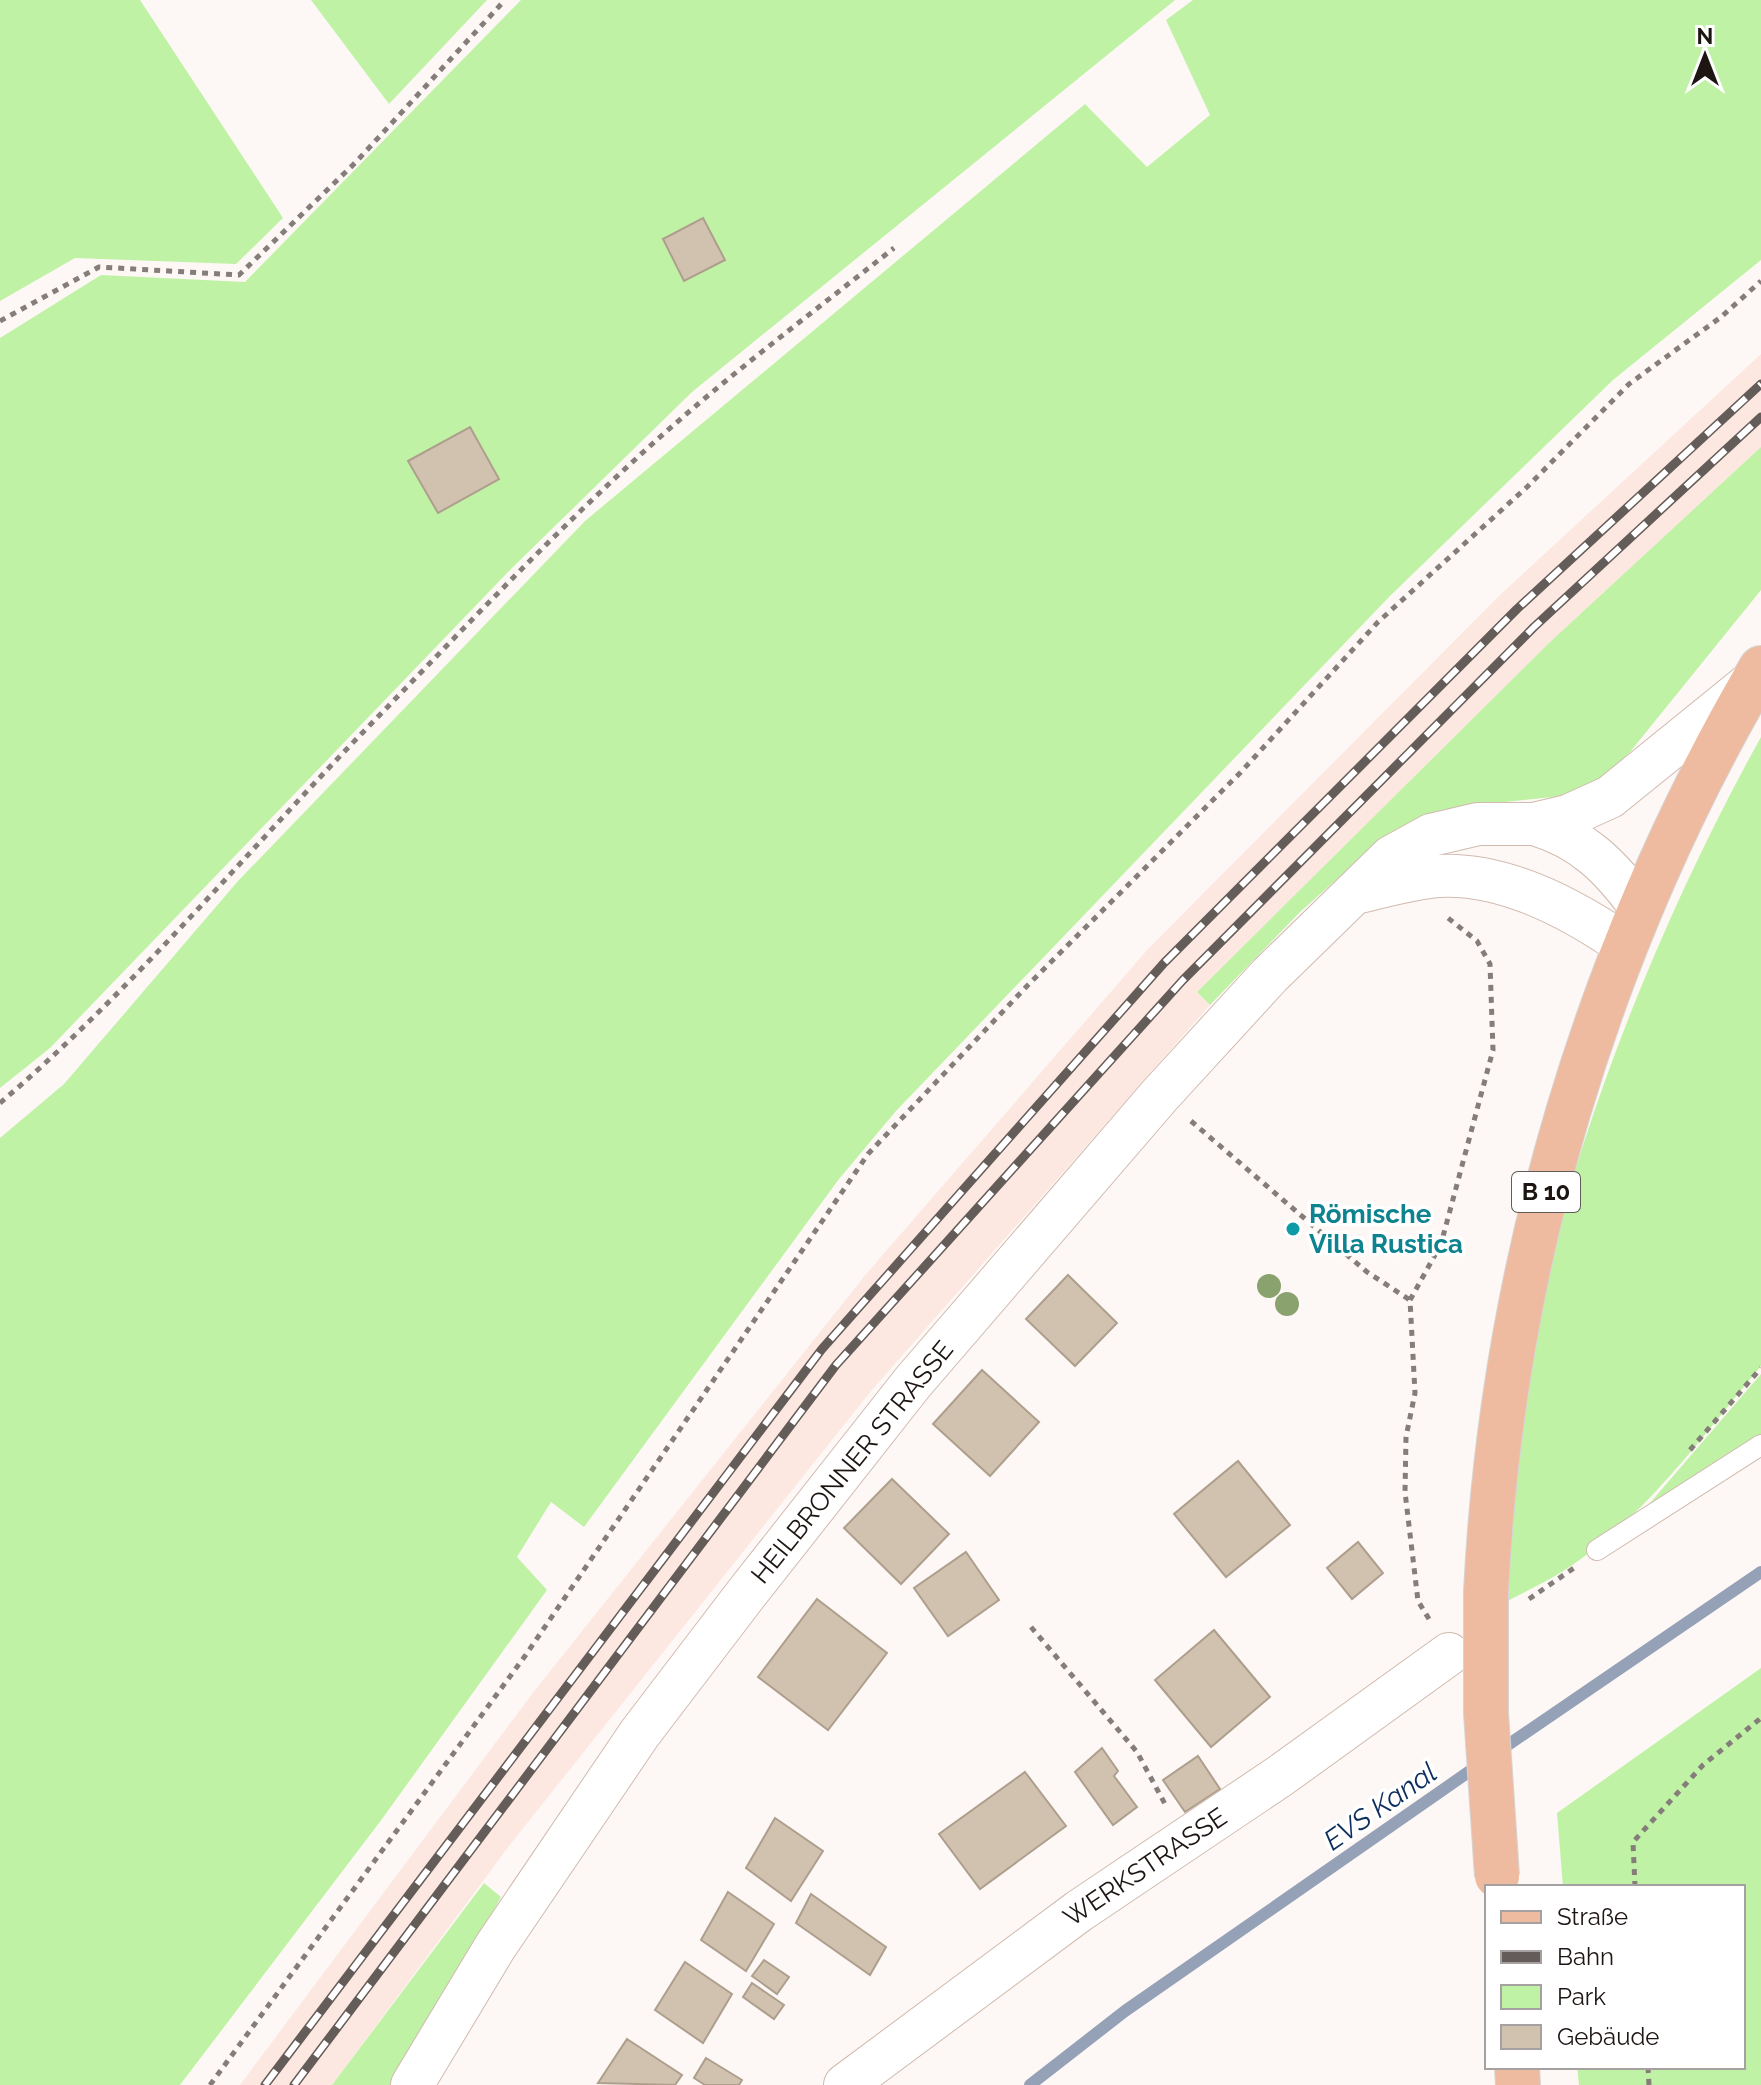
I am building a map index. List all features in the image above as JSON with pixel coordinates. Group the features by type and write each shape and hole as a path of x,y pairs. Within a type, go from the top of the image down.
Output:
{"main road":[{"name":"HEILBRONNER STRASSE","path":"1634,927 1696,788 1757,674"},
{"name":"B 10","path":"1497,1882 1486,1713 1486,1592 1497,1446 1508,1368 1537,1226 1573,1092 1634,927"}],"street":[{"name":"HEILBRONNER STRASSE","path":"412,2085 495,1947 649,1720 913,1382 1160,1095 1318,925 1359,892 1391,857 1431,835 1478,824 1534,824 1568,816 1610,797 1757,674"},
{"name":"HEILBRONNER STRASSE","path":"1534,824 1562,832 1592,850 1614,872 1634,927"},
{"name":"HEILBRONNER STRASSE","path":"1359,892 1441,876 1486,881 1634,927"},
{"name":"WERKSTRASSE","path":"845,2085 1079,1911 1449,1654"}],"lane":[{"path":"1597,1550 1761,1445"}],"path":[{"path":"0,321 99,267 239,275 355,163 505,0"},
{"path":"0,1103 49,1061 237,868 367,728 572,521 703,400 894,248"},
{"path":"210,2085 525,1656 868,1154 1027,986 1240,773 1378,622 1527,487 1629,384 1721,317 1761,281"},
{"path":"1441,912 1477,941 1490,964 1493,1050 1441,1244 1410,1300 1415,1393 1406,1437 1405,1492 1418,1601 1449,1654"},
{"path":"1160,1095 1367,1272 1410,1300"},
{"path":"1031,1627 1137,1752 1184,1840"},
{"path":"1635,1885 1633,1842 1703,1765 1761,1718"}],"shaded area":[{"path":"1761,354 1761,447 1550,642 1197,992 1210,1005 871,1391 509,1846 332,2085 240,2085 532,1694 867,1273 1148,949 1501,594"}],"green space":[{"path":"0,0 140,0 283,218 236,264 75,258 0,301"},
{"path":"311,0 487,0 389,104"},
{"path":"521,0 1175,0 692,392 512,568 50,1048 0,1088 0,338 101,275 245,282"},
{"path":"1193,0 1761,0 1761,260 1613,380 1390,596 896,1111 839,1179 584,1527 551,1502 517,1557 547,1590 382,1819 180,2085 0,2085 0,1138 64,1084 238,881 585,521 1085,104 1147,167 1210,115 1166,20"},
{"path":"1761,447 1761,590 1630,752 1599,779 1562,796 1477,805 1381,840 1300,912 1210,1005 1197,992 1550,642"},
{"path":"1761,737 1761,1366 1695,1447 1624,1523 1571,1566 1495,1608 1516,1434 1533,1331 1572,1179 1597,1102 1656,950"},
{"path":"1761,1374 1761,1439 1637,1518"},
{"path":"1761,1668 1761,2085 1579,2085 1577,2069 1745,2069 1745,1885 1563,1885 1557,1813"},
{"path":"484,1883 501,1897 399,2085 332,2085"}],"building":[{"path":"703,218 725,260 684,281 663,239"},
{"path":"470,427 499,479 438,513 408,461"},
{"path":"1068,1275 1117,1323 1075,1366 1026,1319"},
{"path":"982,1370 1039,1422 990,1476 933,1424"},
{"path":"1238,1461 1290,1525 1226,1577 1174,1514"},
{"path":"892,1479 949,1534 901,1584 844,1528"},
{"path":"1358,1542 1383,1573 1352,1599 1327,1568"},
{"path":"966,1552 999,1600 948,1636 914,1588"},
{"path":"817,1599 887,1653 828,1730 758,1677"},
{"path":"1214,1630 1270,1697 1211,1747 1155,1680"},
{"path":"1102,1748 1118,1771 1114,1776 1137,1807 1113,1825 1075,1772"},
{"path":"1198,1756 1220,1789 1185,1812 1163,1780"},
{"path":"1025,1772 1066,1826 980,1889 939,1834"},
{"path":"775,1818 823,1851 791,1901 746,1868"},
{"path":"728,1892 774,1924 746,1971 701,1940"},
{"path":"811,1894 886,1947 870,1975 796,1923"},
{"path":"764,1960 789,1977 777,1994 752,1976"},
{"path":"685,1962 732,1994 703,2043 655,2010"},
{"path":"752,1983 784,2005 774,2019 743,1997"},
{"path":"627,2039 682,2075 675,2085 598,2083"},
{"path":"706,2058 742,2080 739,2085 705,2085 694,2078"}],"waterway":[{"name":"EVS Kanal","path":"1499,1751 1761,1572"},
{"name":"EVS Kanal","path":"1030,2085 1125,2011 1480,1764"}],"railway":[{"path":"265,2085 822,1349 1164,963 1517,609 1761,384"},
{"path":"294,2085 836,1365 1183,980 1534,627 1761,417"}],"place":[{"name":"Römische Villa Rustica","path":"1293,1229"}]}
